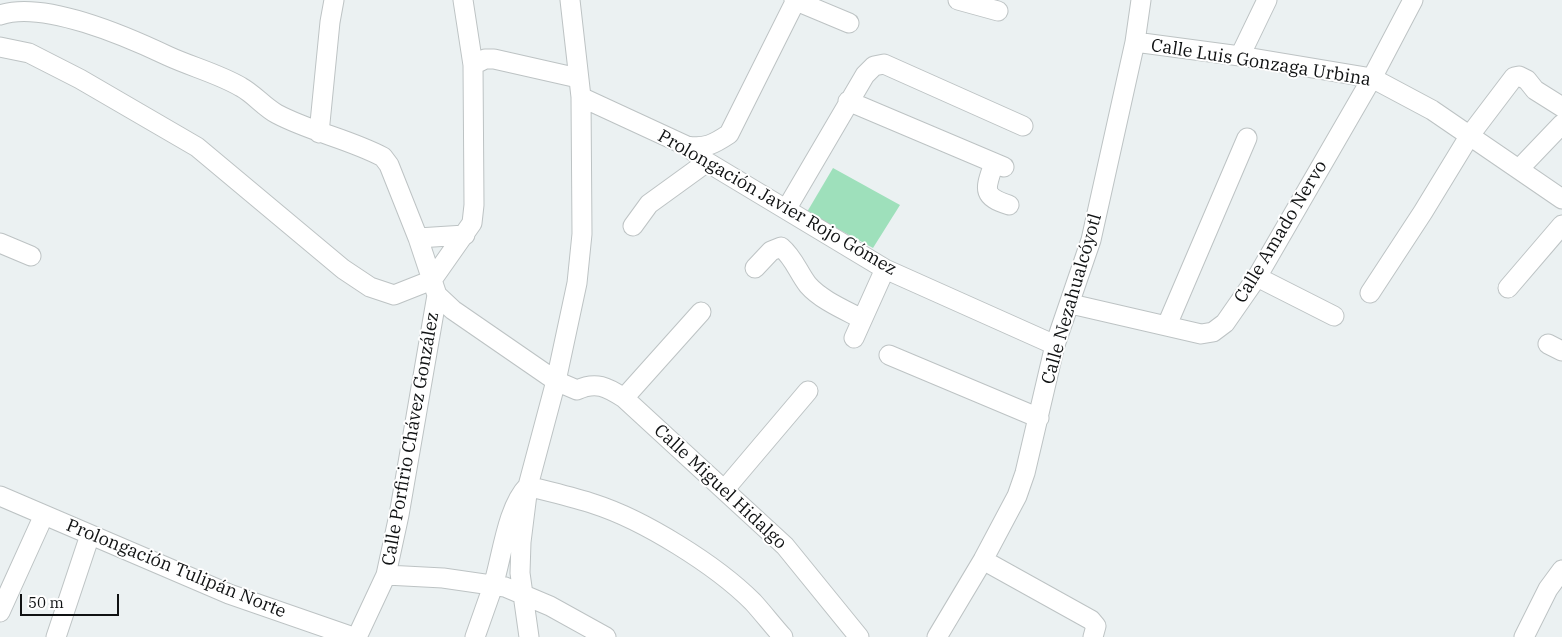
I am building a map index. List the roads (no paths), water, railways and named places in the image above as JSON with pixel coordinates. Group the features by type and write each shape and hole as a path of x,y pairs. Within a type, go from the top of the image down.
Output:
{"street":[{"path":"319,133 330,22 334,0"},
{"name":"Calle Porfirio Chávez González","path":"358,637 386,575 400,515 435,287 472,223 474,205 473,65 462,0"},
{"path":"528,637 522,594 521,542 528,486 556,381 577,283 582,234 580,97 570,0"},
{"path":"687,146 700,148 714,144 728,134 795,0 849,23"},
{"path":"958,0 998,11"},
{"path":"1240,56 1267,0"},
{"name":"Calle Amado Nervo","path":"1071,304 1201,334 1213,332 1226,323 1257,277 1372,78 1414,0"},
{"name":"Calle Nezahualcóyotl","path":"937,637 984,560 1017,496 1039,418 1055,345 1071,304 1091,240 1135,42 1137,1"},
{"path":"0,15 9,10 71,8 168,56 242,87 277,114 319,133 382,157 389,165 435,287 394,295 370,287 328,257 197,147 80,79 29,53 0,47"},
{"name":"Calle Luis Gonzaga Urbina","path":"1135,42 1240,56 1372,78 1432,110 1562,199"},
{"path":"473,65 485,59 494,59 578,78"},
{"path":"786,208 848,101 865,74 874,66 884,64 1023,126"},
{"path":"1370,293 1470,135 1514,77 1519,76 1527,80 1535,90 1562,107"},
{"name":"Prolongación Javier Rojo Gómez","path":"580,97 687,146 707,162 786,208 884,269 1055,345"},
{"path":"848,101 999,165 988,182 988,194 992,200 1008,205"},
{"path":"1519,168 1562,124"},
{"path":"1167,325 1247,138"},
{"path":"633,226 649,204 707,162"},
{"path":"1508,288 1562,224"},
{"path":"418,238 465,235"},
{"path":"0,243 31,256"},
{"path":"755,268 770,251 781,247 791,255 809,286 832,303 862,319"},
{"path":"854,338 884,269"},
{"path":"1257,277 1334,316"},
{"name":"Calle Miguel Hidalgo","path":"435,287 453,310 556,381 577,390 588,385 597,384 608,388 624,398 785,546 859,637"},
{"path":"624,398 701,312"},
{"path":"889,356 1039,418"},
{"path":"725,489 808,391"},
{"path":"475,637 493,586 514,509 520,494 528,486"},
{"path":"528,486 596,504 645,527 693,555 726,578 753,602 783,637"},
{"name":"Prolongación Tulipán Norte","path":"0,496 230,594 354,637"},
{"path":"0,612 5,587 44,515"},
{"path":"56,637 90,535"},
{"path":"984,560 1091,620 1096,626 1093,637"},
{"path":"1524,637 1548,589 1562,570"},
{"path":"386,575 443,578 506,587 550,606 606,637"}]}
